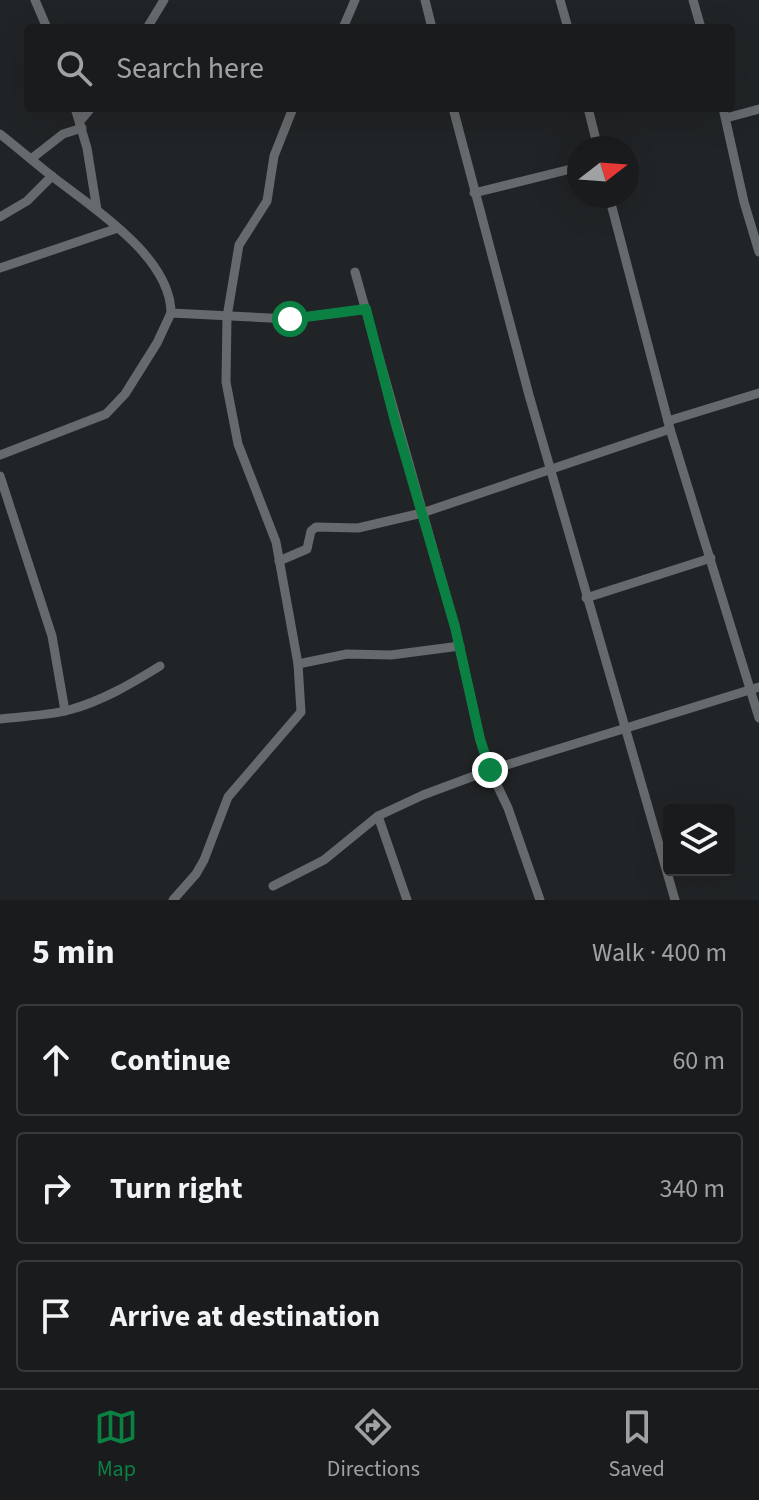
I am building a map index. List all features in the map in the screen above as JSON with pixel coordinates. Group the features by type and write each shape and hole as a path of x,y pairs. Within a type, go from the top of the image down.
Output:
{"street":[{"path":"35,0 45,24"},
{"path":"149,24 164,0"},
{"path":"345,24 355,0"},
{"path":"425,0 431,24"},
{"path":"560,0 567,24"},
{"path":"693,0 700,24"},
{"path":"735,112 759,109"},
{"path":"76,112 97,210"},
{"path":"31,159 63,134 81,125 89,112"},
{"path":"173,900 204,860 228,797 296,720 302,700 298,664 270,523 238,444 226,382 227,317 239,245 267,201 274,156 291,112"},
{"path":"454,112 586,598 675,900"},
{"path":"589,112 595,136"},
{"path":"724,113 759,252"},
{"path":"0,134 97,210 142,252 168,290 171,313 157,343 114,407 106,414 0,455"},
{"path":"474,193 567,170"},
{"path":"0,217 36,193 52,176"},
{"path":"612,208 669,425 755,688 759,718"},
{"path":"0,268 118,228"},
{"path":"355,272 460,646 480,739 540,900"},
{"path":"171,313 290,319 366,309"},
{"path":"279,561 307,549 311,531 321,526 358,528 422,513 759,393"},
{"path":"0,476 52,636 65,711"},
{"path":"586,598 711,558"},
{"path":"298,664 347,654 391,655 460,646"},
{"path":"0,719 65,711 105,697 160,666"},
{"path":"273,886 324,860 378,816 423,795 490,770 755,688"},
{"path":"378,816 407,900"}],"route":[{"path":"290,319 366,309 455,627 490,770"}]}
